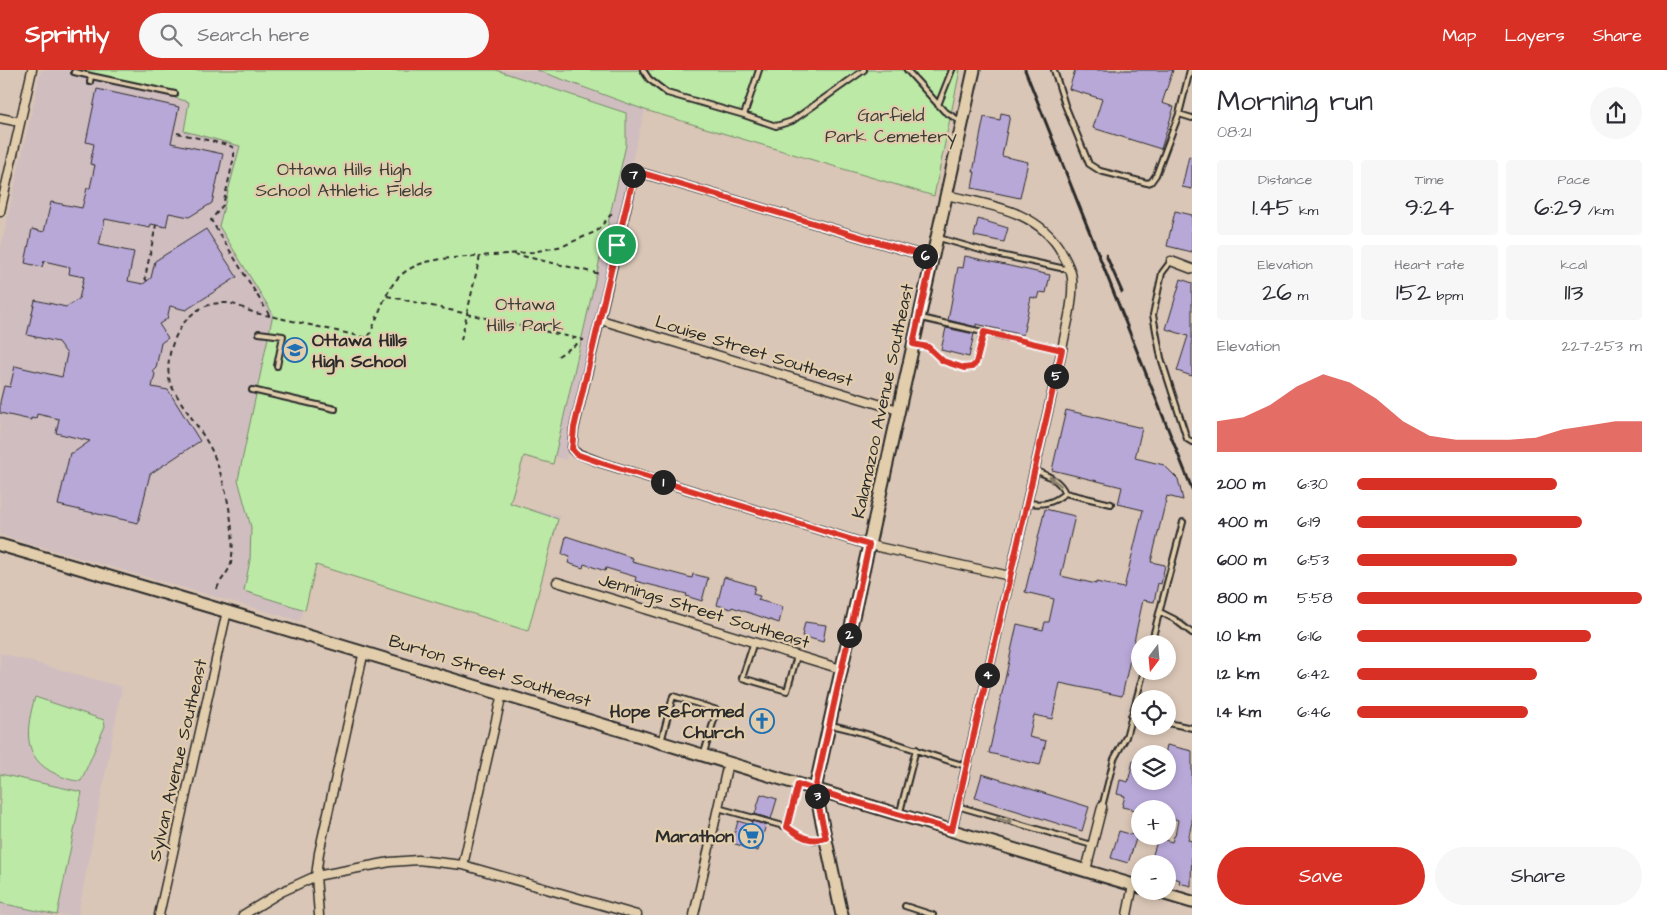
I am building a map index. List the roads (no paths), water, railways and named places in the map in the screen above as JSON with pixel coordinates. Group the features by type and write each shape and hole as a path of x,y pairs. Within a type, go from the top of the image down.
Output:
{"main road":[{"name":"Kalamazoo Avenue Southeast","path":"842,915 815,790 974,70"},
{"name":"Burton Street Southeast","path":"0,545 364,651 815,790 1131,884"},
{"path":"1176,897 1192,902"}],"street":[{"path":"0,212 32,70"},
{"path":"0,118 20,122"},
{"path":"932,258 635,171 574,428 572,449 576,454 602,463 869,545 1010,576"},
{"path":"946,195 1016,212 1033,221 1057,244 1072,275 1072,296 1062,350 952,830"},
{"path":"1171,261 1192,269"},
{"name":"Louise Street Southeast","path":"601,320 898,410"},
{"name":"Jennings Street Southeast","path":"557,582 841,669"},
{"name":"Sylvan Avenue Southeast","path":"159,915 227,611"},
{"path":"319,915 316,876 319,853 364,651"},
{"path":"463,865 502,694"},
{"path":"694,915 728,763"},
{"path":"1086,870 1102,807"},
{"path":"244,915 281,892 316,876 390,862 418,860 463,865 637,915"},
{"path":"1126,915 1132,900"}],"lane":[{"path":"643,70 649,79 667,93 776,126 792,121 864,70"},
{"path":"744,115 759,70"},
{"path":"907,70 944,111 962,122"},
{"path":"938,105 952,70"},
{"path":"1054,70 1065,105 1089,164 1100,171 1147,183 1151,182 1156,175 1179,114 1190,70"},
{"path":"74,72 175,94"},
{"path":"90,82 91,76"},
{"path":"1179,114 1192,118"},
{"path":"937,237 991,252 1070,270"},
{"path":"1171,261 1162,273 1153,316 1161,358 1187,438 1192,442"},
{"path":"919,318 1062,350"},
{"path":"913,344 928,347 943,361 964,368 972,367 976,363 984,332"},
{"path":"259,333 283,336 277,366"},
{"path":"252,390 336,409"},
{"path":"1034,470 1056,480 1065,493"},
{"path":"1027,503 1042,505 1051,503 1065,493 1111,504"},
{"path":"1154,635 1183,522"},
{"path":"1160,612 1174,619 1192,633"},
{"path":"754,642 742,678 786,691 797,655"},
{"path":"660,742 673,696 716,710 704,755"},
{"path":"1102,807 1114,759 1126,737 1131,716"},
{"path":"829,725 866,733 916,749 936,758 966,766"},
{"path":"1176,725 1192,728"},
{"path":"899,814 916,749"},
{"path":"787,827 798,784"},
{"path":"957,806 1092,845"},
{"path":"718,808 787,827 804,838 815,841 826,838"},
{"path":"905,906 933,915"}],"railway":[{"path":"1025,70 1192,489"},
{"path":"1106,255 1122,292"}],"place":[{"name":"Ottawa Hills High School","path":"295,350"},
{"name":"Hope Reformed Church","path":"762,721"},
{"name":"Marathon","path":"751,836"}],"park label":[{"name":"Garfield Park Cemetery","path":"891,125"},
{"name":"Ottawa Hills High School Athletic Fields","path":"344,179"},
{"name":"Ottawa Hills Park","path":"525,314"}]}
